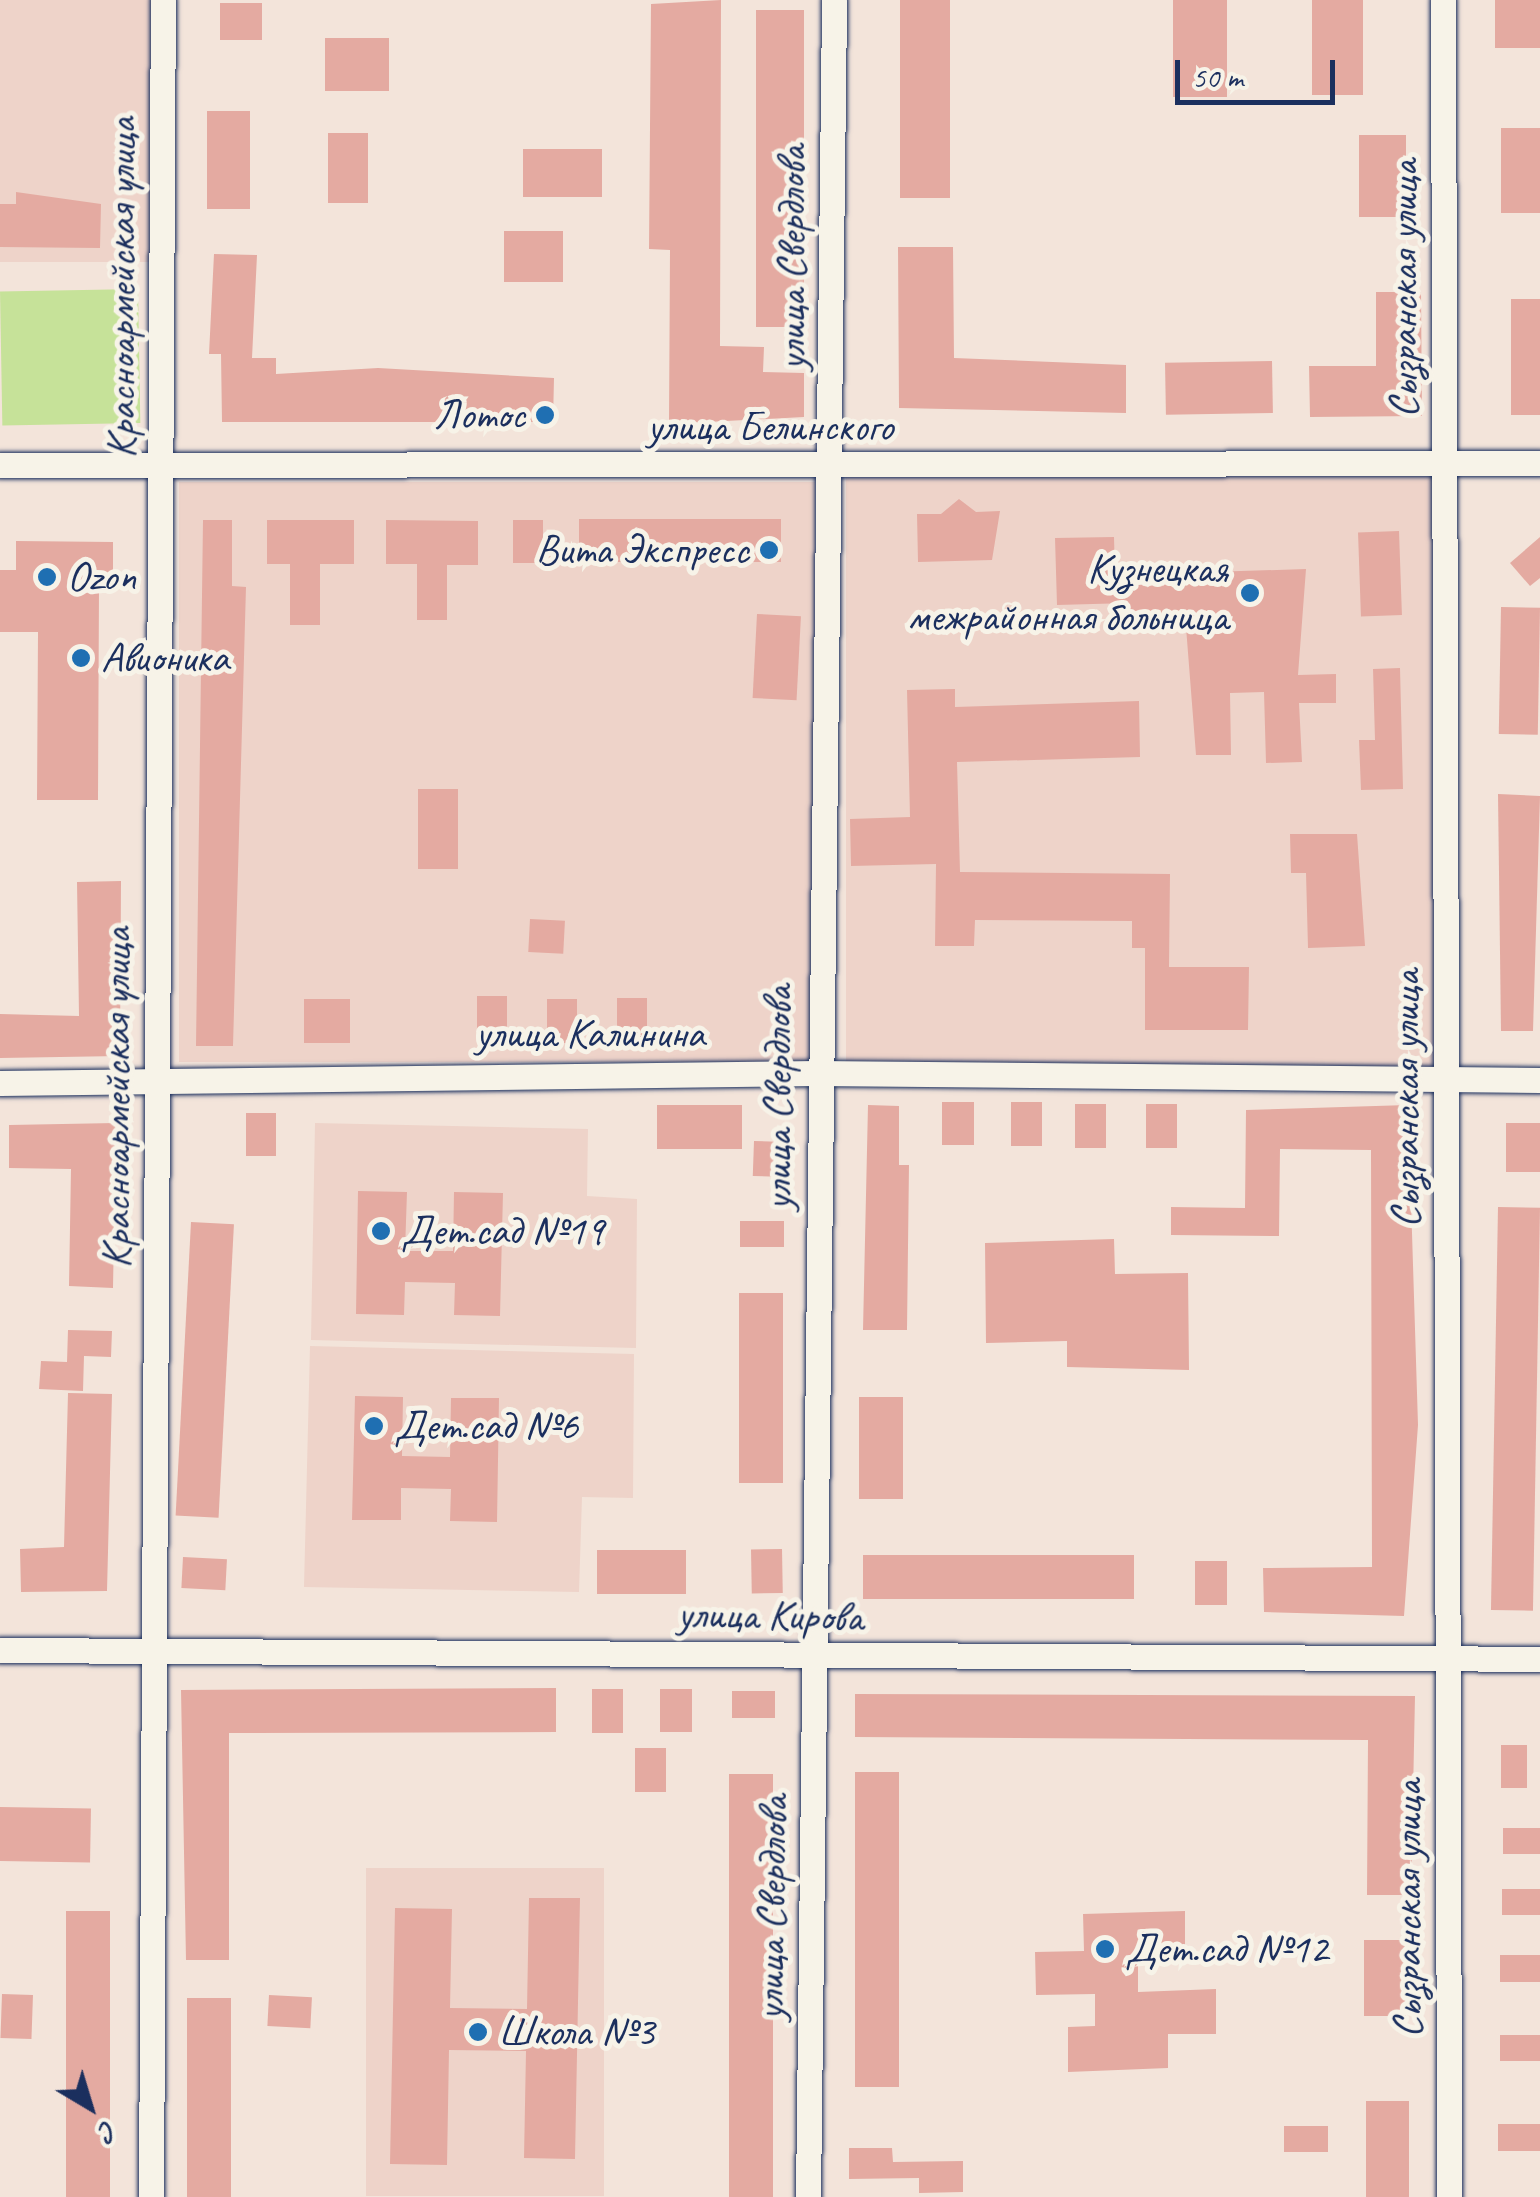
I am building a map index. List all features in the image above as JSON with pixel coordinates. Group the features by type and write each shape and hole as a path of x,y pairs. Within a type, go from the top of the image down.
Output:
{"street":[{"name":"Красноармейская улица","path":"151,2197 163,0"},
{"name":"улица Свердлова","path":"808,2197 816,1658 816,1073 831,468 834,0"},
{"name":"Сызранская улица","path":"1443,0 1449,2197"},
{"name":"улица Белинского","path":"0,465 831,468 1540,463"},
{"name":"улица Калинина","path":"0,1083 158,1076 816,1073 1540,1080"},
{"name":"улица Кирова","path":"0,1650 154,1644 816,1658 1540,1659"}],"shaded area":[{"path":"0,0 156,0 156,262 0,262"},
{"path":"846,473 1437,473 1437,1073 846,1073"},
{"path":"179,482 815,482 815,1062 179,1062"},
{"path":"315,1123 588,1129 587,1196 637,1199 636,1348 311,1340"},
{"path":"310,1346 634,1354 633,1498 582,1497 579,1592 304,1587"},
{"path":"366,1868 604,1868 604,2196 366,2196"}],"green space":[{"path":"138,289 140,423 2,425 0,291"}],"building":[{"path":"721,0 720,346 764,347 763,372 804,373 804,417 669,424 670,250 649,249 651,4"},
{"path":"900,0 950,0 950,198 900,198"},
{"path":"1173,0 1227,0 1227,97 1173,97"},
{"path":"1312,0 1363,0 1363,95 1312,95"},
{"path":"1495,0 1540,0 1540,48 1495,48"},
{"path":"220,3 262,3 262,40 220,40"},
{"path":"756,10 804,10 804,327 756,327"},
{"path":"325,38 389,38 389,91 325,91"},
{"path":"207,111 250,111 250,209 207,209"},
{"path":"1501,128 1540,128 1540,213 1501,213"},
{"path":"328,133 368,133 368,203 328,203"},
{"path":"1359,135 1406,135 1406,217 1359,217"},
{"path":"523,149 602,149 602,197 523,197"},
{"path":"16,192 101,204 100,248 0,247 0,204 16,204"},
{"path":"504,231 563,231 563,282 504,282"},
{"path":"898,247 953,247 954,358 1126,365 1126,413 899,408"},
{"path":"214,254 257,255 252,358 276,358 276,374 378,368 554,378 553,422 222,422 221,354 209,354"},
{"path":"1376,292 1421,292 1422,416 1310,417 1309,366 1376,366"},
{"path":"1511,299 1540,299 1540,415 1511,415"},
{"path":"1272,361 1273,413 1166,415 1165,363"},
{"path":"959,499 976,512 1000,511 992,560 918,562 917,514 941,514"},
{"path":"579,519 781,519 781,562 579,562"},
{"path":"203,520 232,520 232,586 246,587 233,1046 196,1046"},
{"path":"267,520 354,520 354,564 320,564 320,625 290,625 290,564 267,564"},
{"path":"386,520 478,521 478,565 447,565 447,620 417,620 417,564 386,564"},
{"path":"513,520 543,520 543,563 513,563"},
{"path":"1399,531 1402,615 1361,616 1358,532"},
{"path":"1114,537 1115,575 1306,569 1298,675 1336,674 1336,703 1299,703 1302,762 1266,763 1264,692 1230,693 1231,755 1196,755 1186,627 1130,629 1129,603 1057,605 1055,538"},
{"path":"1540,537 1540,578 1530,586 1510,563"},
{"path":"16,541 113,542 113,588 99,588 98,800 37,800 38,632 0,632 0,570 16,570"},
{"path":"1501,607 1540,608 1538,735 1499,734"},
{"path":"757,614 801,616 797,700 753,698"},
{"path":"1400,668 1403,789 1361,790 1359,740 1375,740 1373,669"},
{"path":"955,689 955,707 1139,701 1140,757 957,762 960,872 1170,874 1169,967 1249,967 1248,1030 1145,1030 1145,948 1132,948 1132,921 975,920 974,946 935,946 936,864 851,866 850,819 910,817 907,690"},
{"path":"418,789 458,789 458,869 418,869"},
{"path":"1498,794 1540,796 1533,1031 1501,1031"},
{"path":"1290,834 1357,834 1365,946 1308,948 1306,873 1291,873"},
{"path":"121,881 120,1056 0,1058 0,1014 79,1016 77,882"},
{"path":"530,919 565,921 563,954 528,952"},
{"path":"477,996 507,996 507,1040 477,1040"},
{"path":"617,998 647,998 647,1042 617,1042"},
{"path":"304,999 350,999 350,1043 304,1043"},
{"path":"547,999 577,999 577,1043 547,1043"},
{"path":"942,1102 974,1102 974,1145 942,1145"},
{"path":"1011,1102 1042,1102 1042,1146 1011,1146"},
{"path":"1075,1104 1106,1104 1106,1148 1075,1148"},
{"path":"1146,1104 1177,1104 1177,1148 1146,1148"},
{"path":"657,1105 742,1105 742,1149 657,1149"},
{"path":"868,1105 899,1106 899,1165 909,1165 907,1330 863,1330"},
{"path":"1408,1105 1418,1425 1404,1616 1264,1612 1263,1568 1372,1567 1371,1150 1280,1149 1279,1236 1171,1235 1171,1207 1245,1208 1246,1110"},
{"path":"246,1113 276,1113 276,1156 246,1156"},
{"path":"116,1123 113,1288 69,1286 71,1169 9,1168 9,1125"},
{"path":"1506,1123 1540,1123 1540,1172 1506,1172"},
{"path":"754,1141 785,1142 784,1177 753,1176"},
{"path":"358,1191 407,1192 405,1251 453,1251 454,1192 503,1193 500,1316 454,1315 455,1283 405,1282 404,1315 356,1314"},
{"path":"1498,1207 1540,1208 1533,1611 1491,1610"},
{"path":"740,1221 784,1221 784,1247 740,1247"},
{"path":"191,1222 234,1224 219,1518 176,1516"},
{"path":"1114,1239 1115,1274 1188,1273 1189,1370 1067,1367 1067,1341 986,1343 985,1243"},
{"path":"739,1293 783,1293 783,1483 739,1483"},
{"path":"68,1330 112,1331 111,1357 84,1356 83,1391 39,1389 41,1361 67,1362"},
{"path":"68,1393 112,1394 107,1591 21,1592 20,1549 64,1547"},
{"path":"355,1396 403,1397 402,1456 450,1457 451,1398 499,1398 497,1522 450,1521 451,1489 401,1488 401,1520 352,1520"},
{"path":"859,1397 903,1397 903,1499 859,1499"},
{"path":"782,1549 783,1593 752,1594 751,1550"},
{"path":"597,1550 686,1550 686,1594 597,1594"},
{"path":"863,1555 1134,1555 1134,1599 863,1599"},
{"path":"183,1557 227,1559 225,1590 181,1588"},
{"path":"1195,1561 1227,1561 1227,1605 1195,1605"},
{"path":"556,1688 556,1732 229,1733 229,1960 186,1960 181,1690"},
{"path":"592,1689 623,1689 623,1733 592,1733"},
{"path":"660,1689 692,1689 692,1732 660,1732"},
{"path":"732,1691 775,1691 775,1718 732,1718"},
{"path":"855,1694 1415,1696 1411,1895 1367,1895 1368,1740 855,1737"},
{"path":"1501,1745 1527,1745 1527,1788 1501,1788"},
{"path":"635,1748 666,1748 666,1792 635,1792"},
{"path":"855,1772 899,1772 899,2087 855,2087"},
{"path":"729,1774 773,1774 773,2197 729,2197"},
{"path":"0,1807 91,1809 90,1863 0,1861"},
{"path":"1503,1828 1540,1828 1540,1854 1503,1854"},
{"path":"1502,1889 1540,1889 1540,1915 1502,1915"},
{"path":"529,1898 580,1898 575,2159 524,2158 526,2051 449,2050 447,2165 390,2164 395,1908 452,1909 450,2008 527,2009"},
{"path":"66,1911 110,1911 110,2197 66,2197"},
{"path":"1185,1911 1185,1955 1138,1955 1138,1992 1216,1989 1216,2034 1168,2034 1168,2068 1068,2072 1068,2027 1095,2026 1095,1994 1036,1995 1035,1952 1084,1951 1083,1914"},
{"path":"1364,1940 1408,1940 1408,2016 1364,2016"},
{"path":"1500,1955 1540,1955 1540,1982 1500,1982"},
{"path":"2,1994 33,1995 31,2039 0,2038"},
{"path":"269,1995 312,1997 310,2028 267,2026"},
{"path":"187,1998 231,1998 231,2197 187,2197"},
{"path":"1500,2035 1540,2035 1540,2061 1500,2061"},
{"path":"1366,2101 1409,2101 1409,2197 1366,2197"},
{"path":"1498,2124 1540,2124 1540,2151 1498,2151"},
{"path":"1284,2126 1328,2126 1328,2152 1284,2152"},
{"path":"849,2148 892,2148 893,2162 963,2161 963,2192 919,2193 919,2178 849,2179"}],"place":[{"name":"Лотос","path":"545,415"},
{"name":"Вита Экспресс","path":"769,550"},
{"name":"Ozon","path":"47,577"},
{"name":"Кузнецкая межрайонная больница","path":"1250,593"},
{"name":"Авионика","path":"81,658"},
{"name":"Дет.сад №19","path":"381,1231"},
{"name":"Дет.сад №6","path":"374,1426"},
{"name":"Дет.сад №12","path":"1105,1949"},
{"name":"Школа №3","path":"478,2032"}]}
